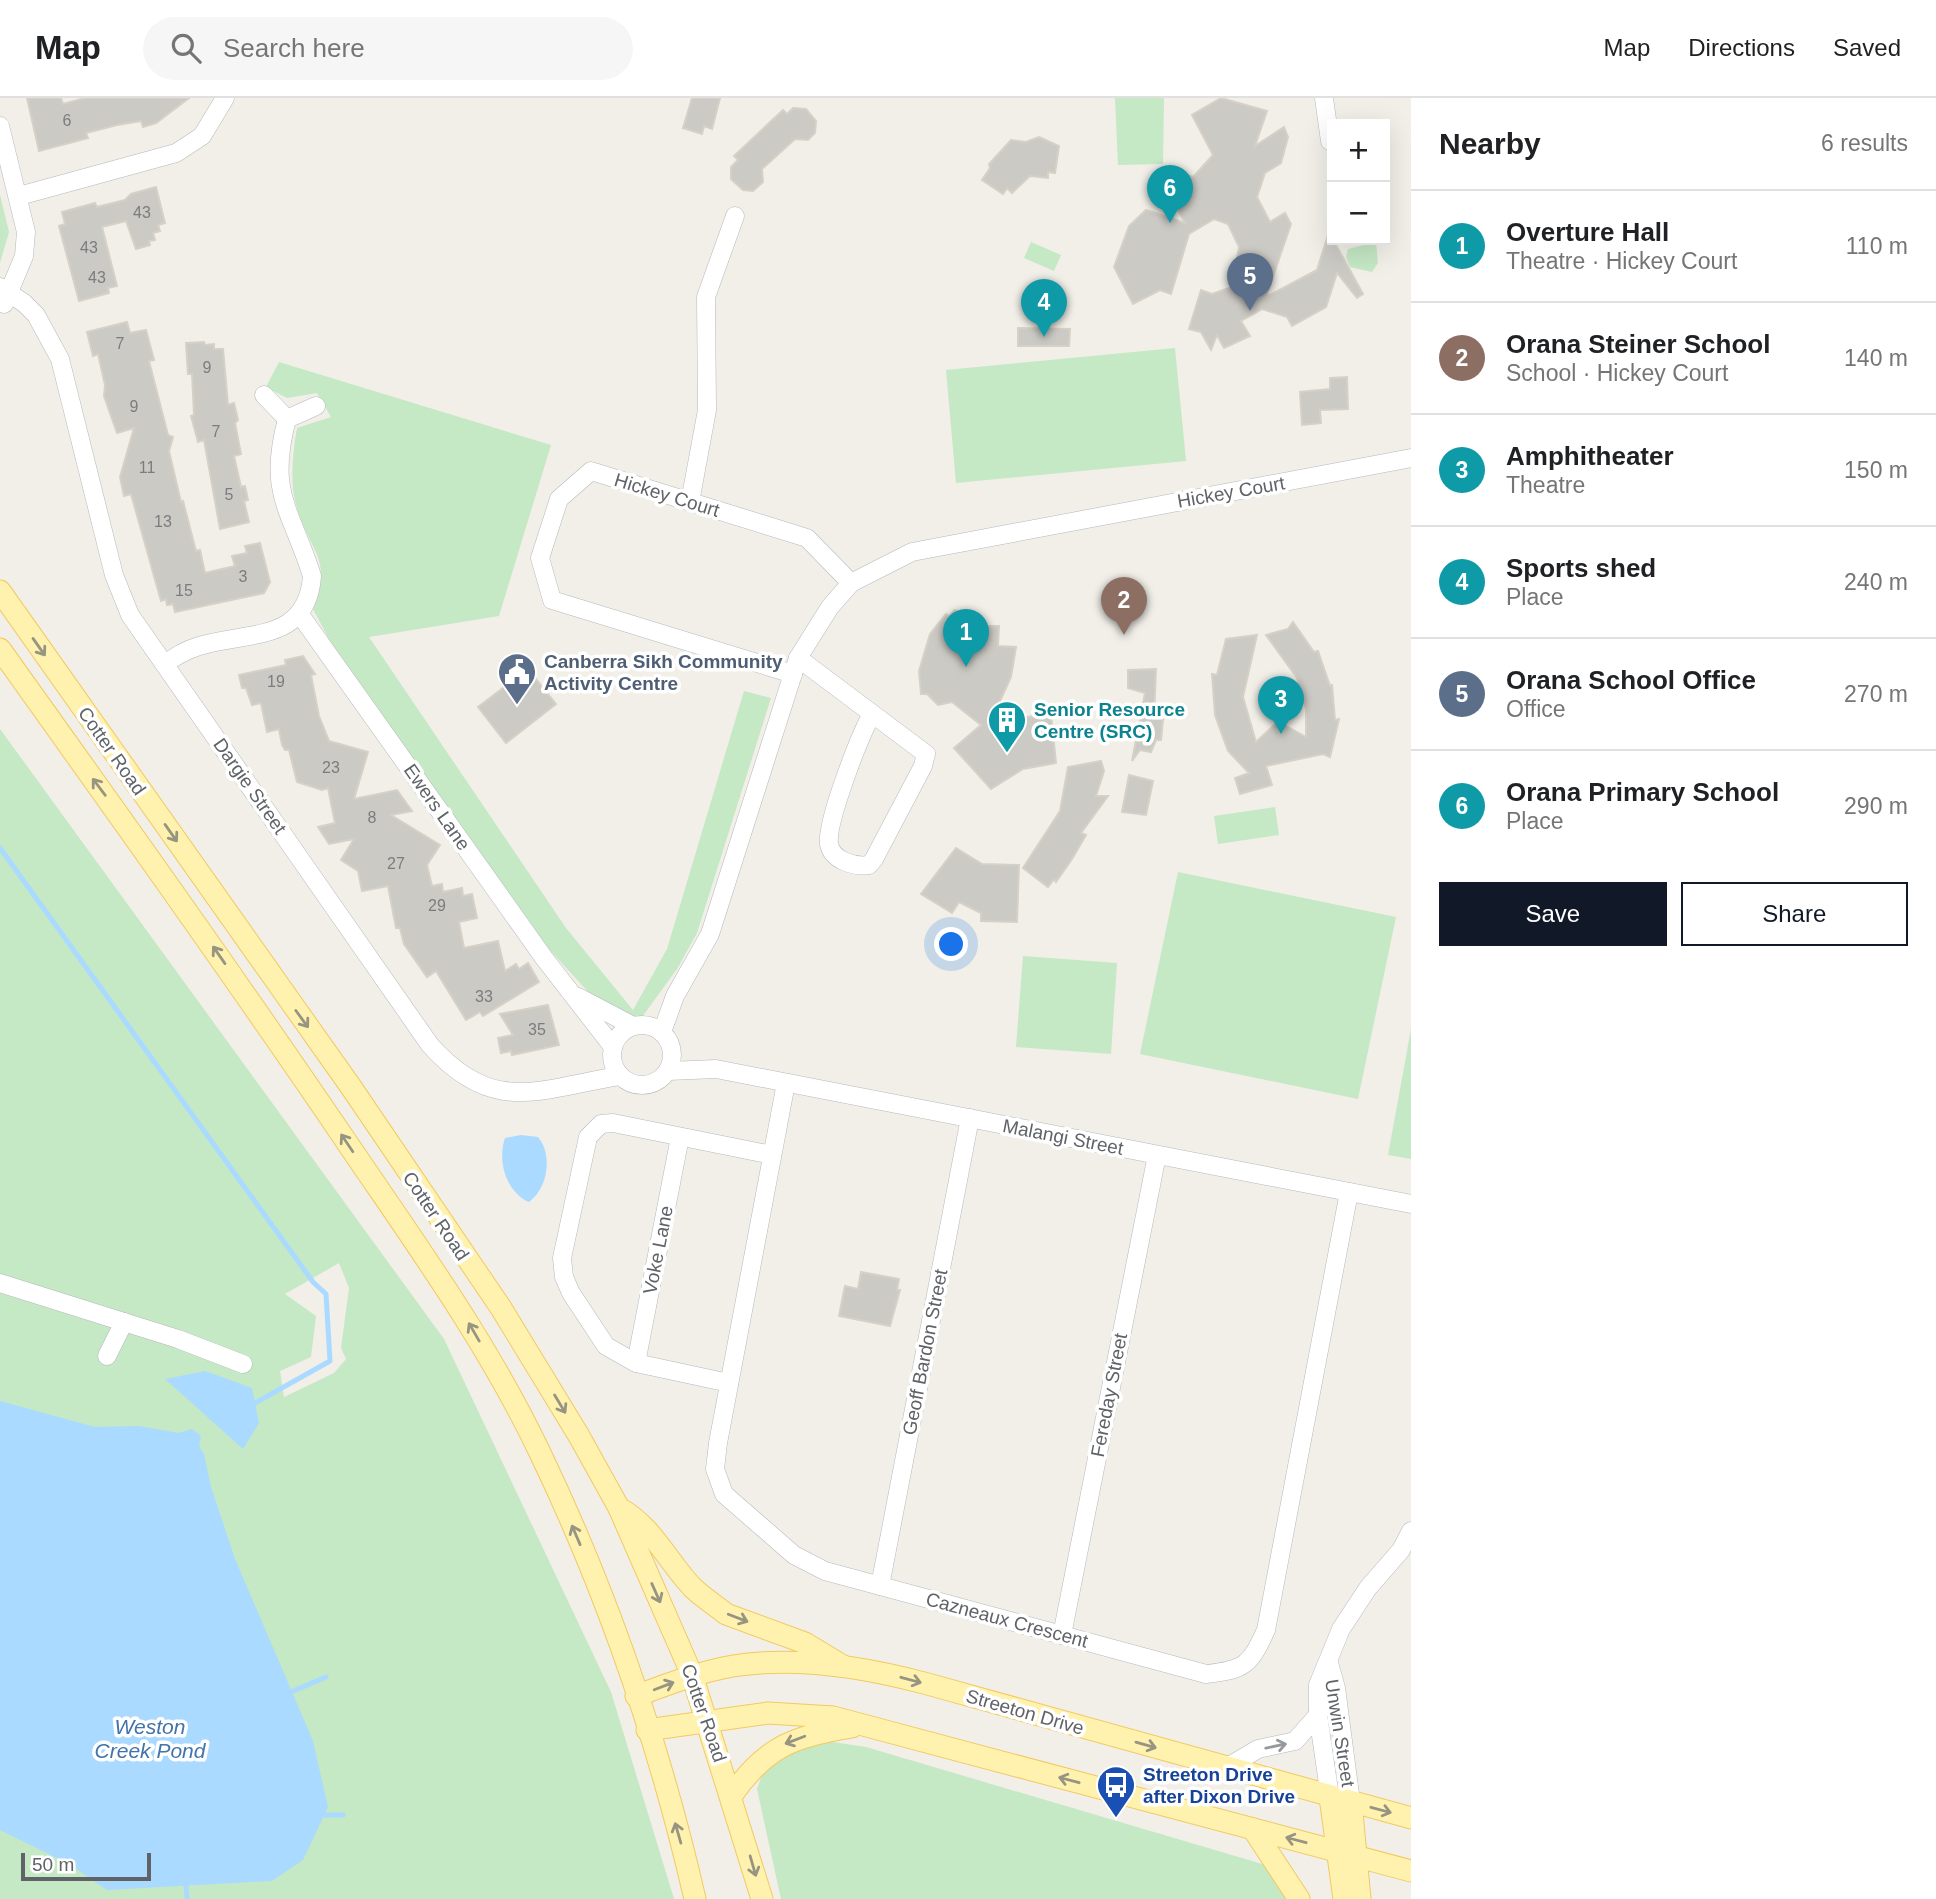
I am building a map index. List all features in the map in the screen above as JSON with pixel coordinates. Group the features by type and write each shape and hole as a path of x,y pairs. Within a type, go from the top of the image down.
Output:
{"main road":[{"name":"Cotter Road","path":"0,591 351,1087 501,1308 619,1508 692,1675 732,1795 762,1899"},
{"name":"Cotter Road","path":"0,649 153,860 471,1326 541,1454 603,1598 647,1730 695,1899"},
{"path":"619,1508 640,1519 689,1583 726,1614 804,1643 844,1667"},
{"name":"Streeton Drive","path":"636,1696 692,1675 746,1665 844,1667 924,1683 1411,1818"},
{"path":"647,1730 768,1713 833,1717 1411,1871"},
{"path":"732,1795 749,1770 778,1748 817,1733 861,1726"},
{"path":"1341,1799 1347,1854 1360,1899"},
{"path":"1253,1829 1298,1899"},
{"path":"1344,1899 1347,1854"}],"street":[{"path":"19,195 176,153 202,136 225,98"},
{"path":"1324,98 1327,120"},
{"path":"0,126 19,195 26,244 3,296"},
{"path":"690,502 707,410 706,297 735,216"},
{"name":"Dargie Street","path":"3,296 36,315 65,373 114,575 130,615 430,1045 450,1067 480,1086 514,1093 562,1090 590,1080 620,1076"},
{"path":"264,395 288,419"},
{"path":"288,419 316,406"},
{"path":"166,664 187,649 279,629 301,616 311,590 312,576 281,496 280,452 288,419"},
{"name":"Hickey Court","path":"851,583 807,538 591,471 559,499 540,558 552,600 795,666 830,607 851,583 912,552 1411,458"},
{"name":"Ewers Lane","path":"301,616 612,1051"},
{"path":"590,1080 612,1051 617,1038 648,1027 675,996 710,934 795,666 872,714 926,754 923,766 874,859 862,866 839,858 831,851 829,842 841,795 872,714"},
{"name":"Ewers Lane","path":"575,996 648,1027"},
{"path":"612,1051 620,1076 627,1082 645,1086 662,1079 668,1071 672,1048 648,1027"},
{"name":"Malangi Street","path":"672,1048 716,1069"},
{"name":"Malangi Street","path":"668,1071 716,1069 1411,1203"},
{"name":"Cazneaux Crescent","path":"786,1083 715,1469 724,1494 794,1555 825,1570 1206,1674 1234,1672 1252,1660 1266,1630 1349,1192"},
{"name":"Geoff Bardon Street","path":"880,1586 970,1118"},
{"path":"729,1383 636,1363 606,1346 571,1293 564,1277 562,1258 588,1137 601,1124 613,1123 772,1156"},
{"name":"Voke Lane","path":"636,1363 680,1137"},
{"name":"Fereday Street","path":"1062,1635 1157,1154"},
{"path":"0,1283 124,1322 243,1364"},
{"path":"107,1356 124,1322"},
{"name":"Unwin Street","path":"1341,1799 1318,1715 1318,1685 1341,1629 1368,1588 1401,1550 1411,1531"},
{"name":"Unwin Street","path":"1329,1663 1336,1688 1341,1799"},
{"name":"Unwin Street","path":"1226,1768 1258,1749 1295,1741 1318,1715"}],"green space":[{"path":"1115,98 1164,98 1163,164 1118,165"},
{"path":"0,195 9,232 0,263"},
{"path":"1031,242 1061,255 1054,271 1024,258"},
{"path":"1376,245 1378,263 1372,272 1350,267 1346,257 1348,249"},
{"path":"1175,348 1186,461 956,483 946,370"},
{"path":"279,362 551,445 499,616 369,637 566,928 633,1010 667,949 744,691 771,698 697,933 677,969 642,1017 623,1016 592,996 547,947 330,641 313,609 319,592 320,567 297,508 292,478 297,428 331,417 317,393 287,398 266,387"},
{"path":"0,729 444,1339 611,1692 674,1899 0,1899","holes":["339,1263 349,1288 341,1348 346,1359 334,1373 284,1397 280,1371 311,1357 316,1316 285,1294"]},
{"path":"1275,807 1279,835 1218,844 1214,816"},
{"path":"1178,872 1396,917 1358,1099 1140,1054"},
{"path":"1023,956 1117,963 1111,1054 1016,1047"},
{"path":"1411,1029 1411,1159 1388,1155"},
{"path":"826,1741 866,1747 1269,1866 1286,1899 781,1899 757,1789 763,1772 793,1753"}],"water":[{"path":"521,1135 538,1137 546,1153 544,1180 529,1202 514,1191 503,1166 505,1138"},
{"path":"205,1371 252,1388 259,1423 243,1449 165,1379"},
{"name":"Weston Creek Pond","path":"0,1401 95,1427 139,1426 179,1433 192,1429 201,1436 199,1446 204,1454 211,1487 235,1559 313,1741 328,1807 303,1860 272,1881 107,1890 69,1864 0,1830"}],"building":[{"path":"27,98 61,98 63,104 85,98 189,98 156,123 143,127 141,121 117,125 86,133 88,138 39,151"},
{"path":"692,98 720,98 712,129 704,126 702,134 683,128"},
{"path":"1221,98 1267,111 1255,146 1284,127 1288,137 1281,163 1265,173 1257,197 1270,222 1285,213 1291,224 1266,297 1317,270 1327,238 1327,245 1336,245 1363,294 1357,298 1337,273 1326,307 1292,326 1287,317 1262,309 1241,321 1250,336 1224,348 1217,335 1211,350 1201,332 1189,329 1201,290 1212,294 1235,286 1234,275 1239,247 1228,224 1214,219 1189,234 1171,294 1160,290 1133,304 1114,267 1129,226 1146,210 1185,223 1160,176 1170,169 1193,177 1213,155 1192,115"},
{"path":"793,108 806,109 816,121 815,133 808,140 795,139 762,169 763,182 753,191 743,190 731,179 731,167 738,160 734,156 783,110 787,114"},
{"path":"1039,137 1059,146 1055,173 1048,172 1048,178 1030,176 1012,193 1007,188 1003,194 982,180 990,168 989,164 1011,140 1026,142"},
{"path":"156,187 165,223 158,225 160,231 153,233 155,240 149,241 150,245 136,249 126,221 102,227 117,286 108,288 109,293 79,301 59,226 65,224 62,212 95,203 97,207 125,200 131,194"},
{"path":"127,322 130,333 146,330 154,360 149,361 168,435 173,437 169,451 181,502 183,501 196,551 200,550 205,573 235,566 232,556 247,553 245,546 260,543 270,582 264,593 175,612 173,604 167,605 166,599 161,601 131,494 124,496 120,477 134,428 117,433 104,396 105,385 98,354 93,356 87,332"},
{"path":"1018,328 1070,329 1069,346 1018,346"},
{"path":"204,342 205,345 214,344 214,349 223,349 228,405 234,403 238,420 235,423 241,454 234,456 241,487 245,486 248,500 244,501 249,522 220,529 204,440 198,442 191,416 194,415 192,374 188,374 186,343"},
{"path":"1347,377 1348,409 1320,410 1321,423 1302,425 1300,392 1330,389 1330,378"},
{"path":"955,610 977,626 999,626 998,646 1016,647 1011,677 1000,701 1011,719 1051,714 1056,763 1023,769 991,789 954,748 981,725 952,702 938,705 927,694 921,694 919,671 930,634 946,614 949,616"},
{"path":"1293,622 1314,652 1318,651 1330,686 1332,685 1335,720 1339,719 1330,757 1323,754 1266,766 1272,785 1240,794 1235,778 1249,773 1228,751 1215,715 1212,674 1217,675 1226,639 1257,635 1243,697 1256,742 1274,725 1281,723 1306,737 1306,709 1297,678 1266,635 1288,629"},
{"path":"303,656 315,674 311,675 319,716 329,741 368,752 354,799 397,790 412,811 391,815 440,845 427,865 432,886 442,884 443,892 462,888 463,896 472,894 477,918 459,922 464,948 498,941 505,971 516,964 519,969 528,963 539,982 483,1016 480,1012 466,1020 436,971 427,977 404,944 400,928 396,928 388,886 362,891 358,871 341,860 354,839 329,844 318,827 335,823 328,788 322,790 297,782 289,750 285,750 282,745 279,729 267,732 261,703 252,705 246,688 242,688 239,675 286,665 285,660"},
{"name":"Canberra Sikh Community Activity Centre","path":"528,669 556,704 506,743 478,707"},
{"path":"1156,669 1154,718 1163,719 1161,740 1156,740 1151,752 1140,750 1132,761 1145,693 1128,688 1128,670"},
{"path":"1101,761 1104,771 1096,796 1108,796 1081,833 1086,835 1072,859 1056,882 1054,879 1048,887 1023,868 1060,811 1068,767"},
{"path":"1129,775 1153,781 1146,815 1122,812"},
{"path":"956,848 982,864 1019,865 1017,922 981,921 981,913 959,902 952,913 921,894"},
{"path":"548,1005 559,1045 512,1055 511,1051 501,1053 498,1038 513,1035 500,1014"},
{"path":"861,1272 899,1279 897,1290 900,1290 890,1326 839,1316 845,1286 858,1289"}],"waterway":[{"path":"0,848 313,1282 326,1294 330,1361 255,1403"},
{"path":"291,1692 326,1677"},
{"path":"324,1815 343,1815"},
{"path":"186,1886 187,1899"}],"place":[{"name":"Orana Primary School","path":"1170,223"},
{"name":"Orana School Office","path":"1250,311"},
{"name":"Sports shed","path":"1044,337"},
{"name":"Orana Steiner School","path":"1124,635"},
{"name":"Overture Hall","path":"966,667"},
{"name":"Canberra Sikh Community Activity Centre","path":"517,706"},
{"name":"Amphitheater","path":"1281,734"},
{"name":"Senior Resource Centre (SRC)","path":"1007,754"},
{"name":"Streeton Drive after Dixon Drive","path":"1116,1819"}]}
